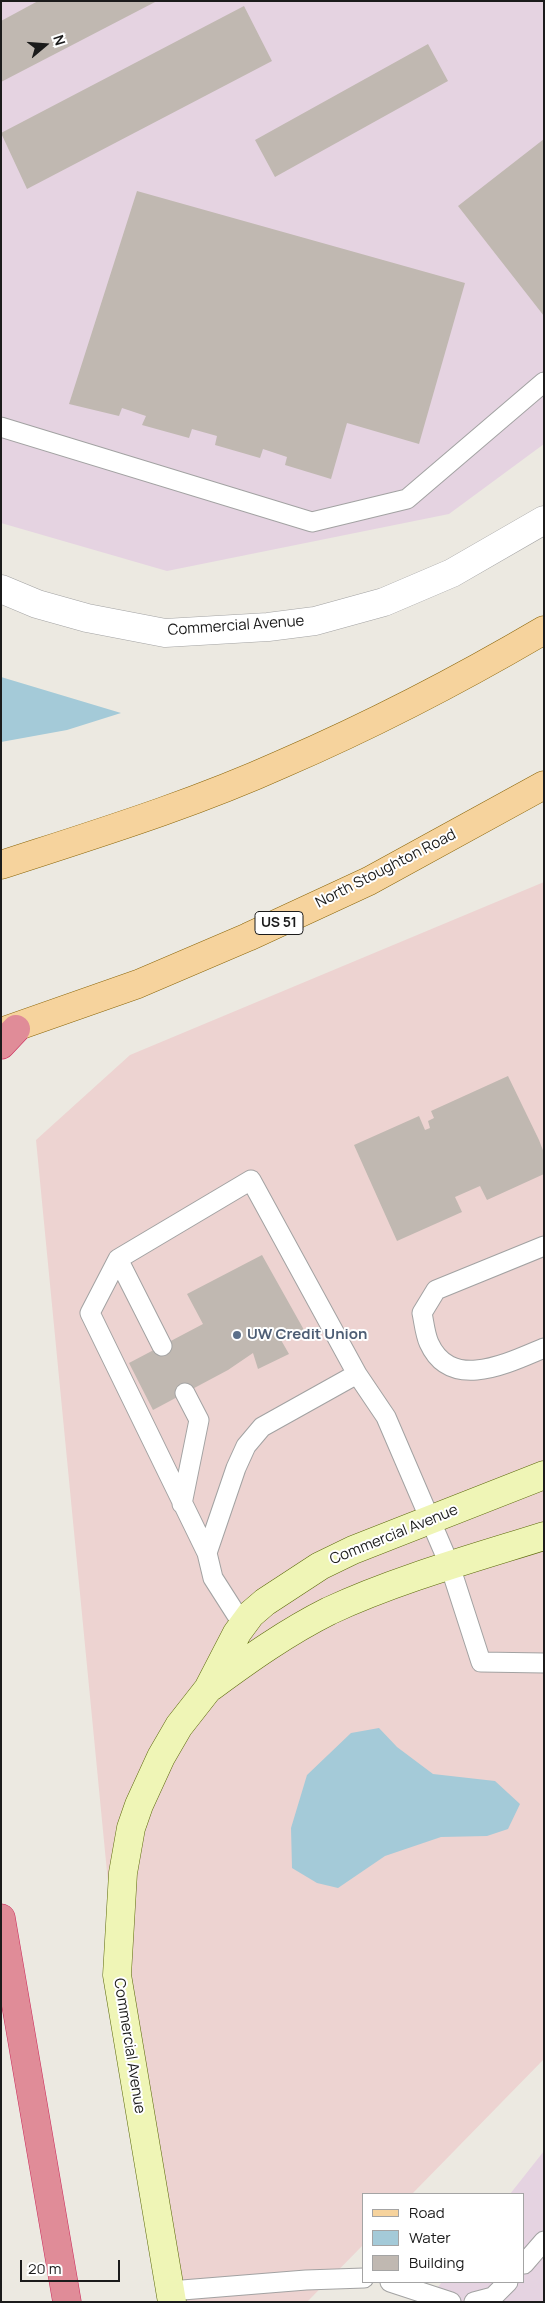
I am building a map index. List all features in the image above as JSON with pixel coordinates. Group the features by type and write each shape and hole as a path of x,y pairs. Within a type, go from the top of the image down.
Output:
{"highway":[{"path":"1,1918 67,2302"}],"main road":[{"path":"1,864 126,825 280,765 396,712 490,662 544,630"},
{"name":"North Stoughton Road","path":"6,1035 138,984 248,937 370,881 544,786"}],"street":[{"name":"Commercial Avenue","path":"1,589 37,604 88,618 165,633 268,627 315,621 384,602 452,573 544,520"},
{"name":"Commercial Avenue","path":"171,2296 116,1975 122,1873 131,1828 143,1797 162,1757 180,1726 208,1689 223,1658 243,1625 265,1602 320,1566 353,1550 544,1475"},
{"name":"Commercial Avenue","path":"208,1689 279,1639 330,1611 450,1566 544,1536"}],"lane":[{"path":"1,428 312,522 407,499 544,382"},
{"path":"243,1625 214,1578 207,1553 90,1313 118,1259 251,1180 357,1374 386,1417 450,1566 481,1662 544,1663"},
{"path":"544,1246 436,1290 422,1313 430,1343 444,1364 468,1371 502,1365 544,1348"},
{"path":"118,1259 162,1346"},
{"path":"207,1553 236,1468 246,1446 262,1427 357,1374"},
{"path":"182,1504 199,1420 185,1392"},
{"path":"525,2263 544,2241"},
{"path":"171,2296 306,2280 362,2278"},
{"path":"393,2283 451,2302"},
{"path":"474,2302 493,2297 507,2283"}],"shaded area":[{"path":"1,1 544,1 544,444 449,514 167,571 1,523"},
{"path":"544,882 544,2059 413,2193 362,2193 362,2246 307,2302 172,2302 117,1975 36,1140 130,1055"},
{"path":"544,2151 544,2302 426,2302 441,2283 525,2283 525,2193 511,2193"}],"water":[{"path":"1,677 121,713 67,730 1,742"},
{"path":"379,1728 397,1747 433,1774 495,1781 520,1804 508,1829 487,1836 441,1837 385,1856 338,1888 317,1883 292,1868 291,1828 307,1775 351,1733"}],"building":[{"path":"38,1 157,1 1,82 1,21"},
{"path":"244,6 272,61 27,189 1,133"},
{"path":"428,44 448,81 275,177 255,140"},
{"path":"544,139 544,316 458,206"},
{"path":"137,191 465,283 419,444 347,423 331,479 285,465 287,457 263,449 260,458 215,445 217,436 192,429 189,438 142,425 146,416 122,408 119,416 69,404"},
{"path":"508,1076 544,1153 544,1174 487,1200 480,1186 455,1197 462,1212 397,1241 354,1145 419,1116 425,1130 430,1128 428,1121 434,1118 431,1111"},
{"name":"UW Credit Union","path":"262,1255 304,1330 281,1340 289,1354 258,1369 253,1353 228,1370 153,1410 129,1363 203,1324 187,1294"}],"place":[{"name":"UW Credit Union","path":"237,1335"}]}
